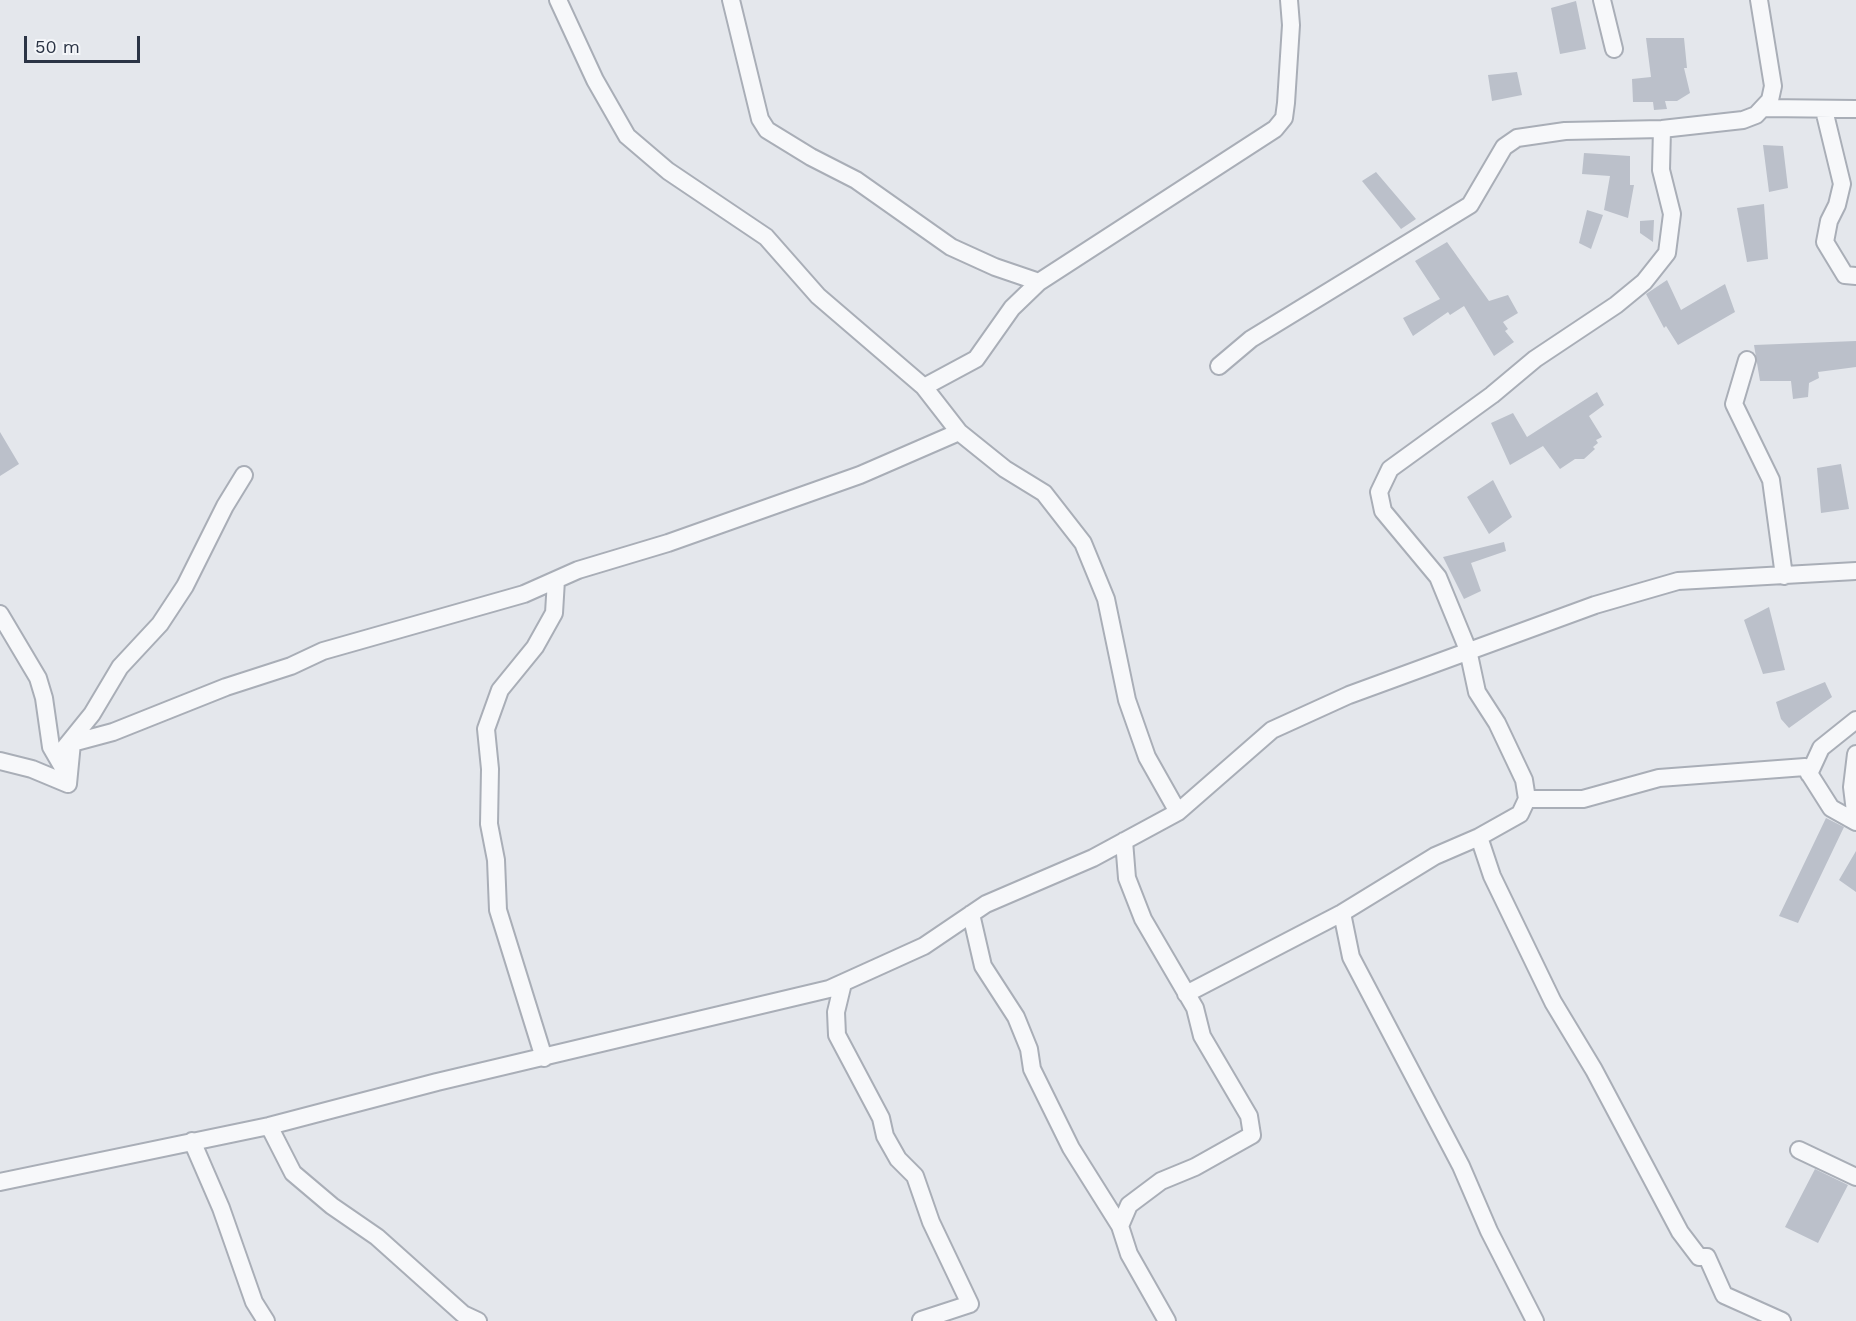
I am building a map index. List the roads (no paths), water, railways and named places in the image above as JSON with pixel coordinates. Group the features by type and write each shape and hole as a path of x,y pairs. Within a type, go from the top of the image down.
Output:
{"street":[{"path":"558,0 596,80 627,136 668,171 766,237 818,296 924,387 959,432 1005,469 1044,493 1083,543 1106,599 1127,700 1147,757 1178,812"},
{"path":"731,0 760,119 767,130 811,157 856,180 951,247 995,267 1039,282"},
{"path":"924,387 976,359 1012,308 1039,282 1275,129 1284,118 1286,104 1291,25 1288,0"},
{"path":"1602,0 1614,50"},
{"path":"1219,366 1251,339 1470,205 1504,147 1516,138 1565,131 1662,129 1743,120 1764,108 1770,100 1773,86 1759,0"},
{"path":"1764,108 1856,109"},
{"path":"1824,110 1842,184 1837,205 1829,221 1825,242 1845,275 1856,276"},
{"path":"1186,994 1342,913 1435,856 1479,837 1520,814 1527,799 1524,780 1497,723 1477,692 1468,650 1438,577 1383,512 1379,492 1390,469 1492,395 1535,360 1616,305 1644,282 1667,253 1672,214 1660,170 1662,129"},
{"path":"1747,360 1734,404 1770,480 1784,576"},
{"path":"68,784 72,743 104,735 226,687 291,666 323,651 524,594 578,570 668,543 860,475 959,432"},
{"path":"32,769 92,714 120,667 160,624 185,586 225,506 244,475"},
{"path":"0,1182 269,1126 438,1082 829,989 924,946 986,904 1093,858 1178,812 1272,730 1349,695 1468,650 1595,606 1678,581 1856,571"},
{"path":"544,1058 498,910 496,860 489,824 490,769 486,729 500,690 535,647 554,613 556,580"},
{"path":"0,614 41,687 54,751 68,784"},
{"path":"1809,774 1821,748 1856,720"},
{"path":"1856,754 1852,788 1856,821"},
{"path":"0,761 32,769 68,784"},
{"path":"1527,799 1583,799 1659,778 1805,767 1831,808 1856,821"},
{"path":"1479,837 1496,886 1553,1002 1594,1070 1680,1232 1699,1257 1707,1257 1724,1295 1782,1321"},
{"path":"1120,1226 1129,1205 1161,1181 1195,1167 1252,1136 1249,1116 1202,1036 1195,1008 1143,919 1127,878 1124,842"},
{"path":"1342,913 1351,957 1461,1166 1489,1231 1535,1321"},
{"path":"971,914 983,966 1016,1017 1029,1048 1032,1069 1071,1148 1120,1226 1129,1254 1167,1321"},
{"path":"843,983 836,1012 837,1035 881,1118 889,1144 898,1159 915,1176 931,1222 970,1304 921,1320"},
{"path":"269,1126 293,1173 332,1206 377,1237 464,1314 478,1321"},
{"path":"192,1142 221,1208 254,1302 266,1321"},
{"path":"1799,1149 1856,1177"}]}
